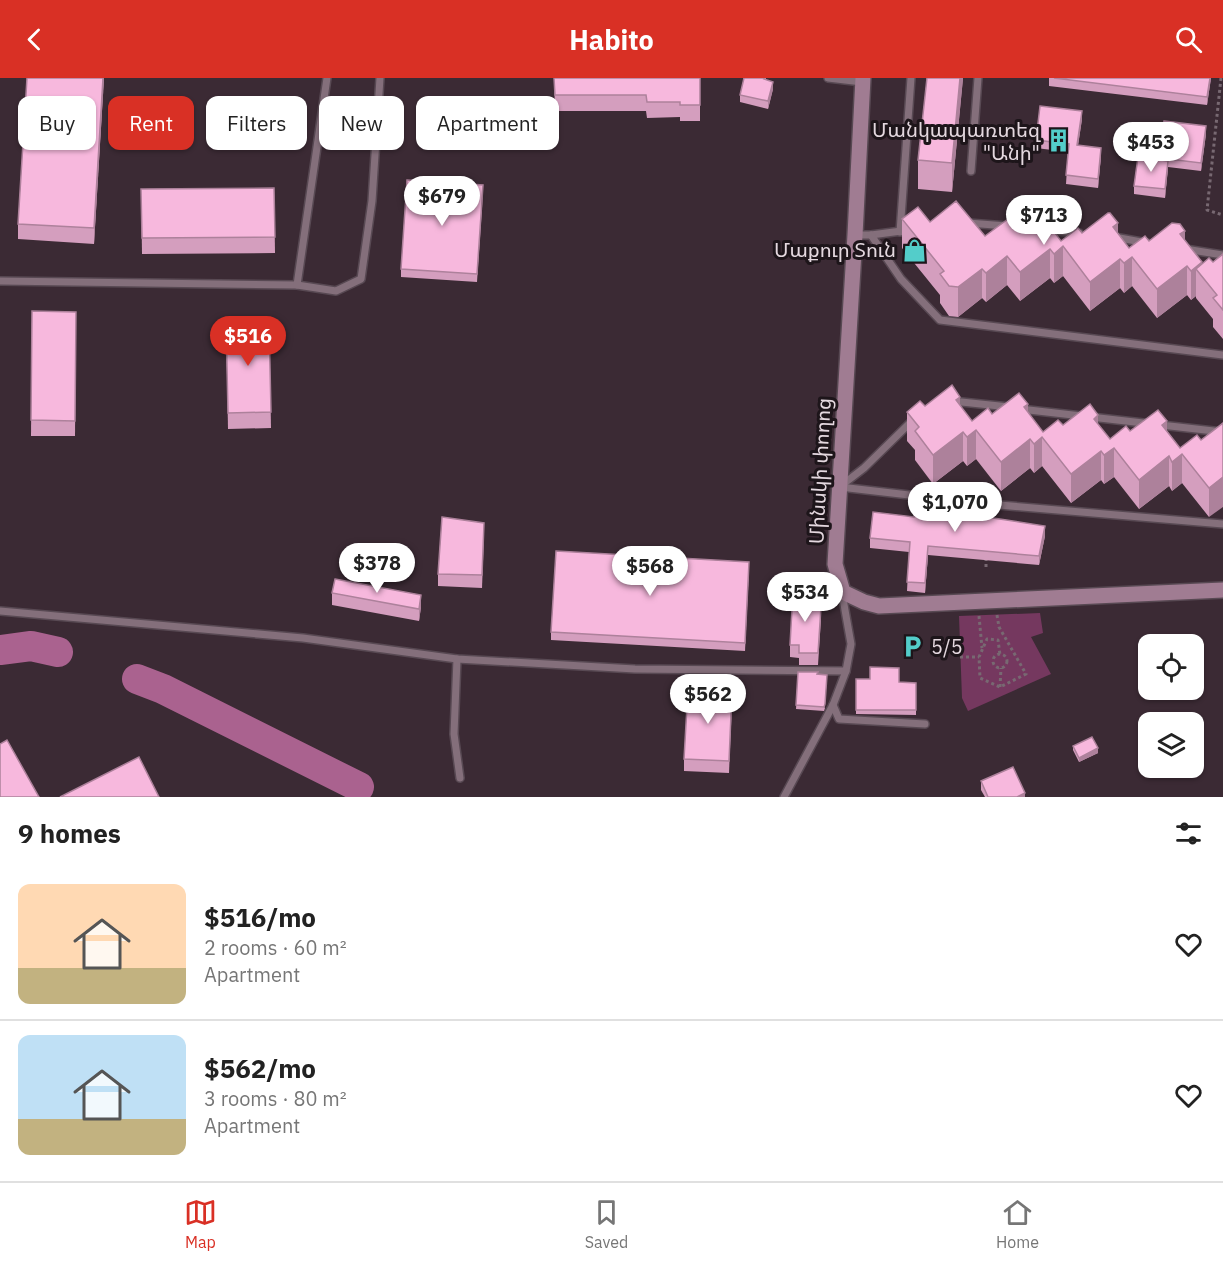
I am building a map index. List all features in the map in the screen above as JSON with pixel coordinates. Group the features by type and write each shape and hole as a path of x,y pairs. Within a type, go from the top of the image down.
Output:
{"main road":[{"name":"Մինսկի փողոց","path":"841,587 836,564 862,80"},
{"path":"841,587 843,592 879,606 1223,590"}],"lane":[{"path":"297,285 327,78"},
{"path":"0,281 297,285 336,291 361,279 372,201 380,78"},
{"path":"828,78 862,80"},
{"path":"900,232 911,78"},
{"path":"970,171 978,78"},
{"path":"955,222 1012,226"},
{"path":"855,235 922,228"},
{"path":"1035,229 1090,235"},
{"path":"872,235 901,279 940,320 1223,356"},
{"path":"1101,236 1156,244"},
{"path":"1178,248 1223,255"},
{"path":"942,404 952,400 1223,432"},
{"path":"840,487 864,468 921,411"},
{"path":"840,487 987,504 1223,524"},
{"path":"784,797 833,705 846,671 851,644 841,587"},
{"path":"0,611 303,638 457,660 635,669 846,671"},
{"path":"457,660 454,734 460,778"},
{"path":"833,705 839,718 925,724"}],"path":[{"path":"1221,78 1207,210 1223,215"},
{"path":"986,556 986,567"},
{"path":"996,601 1000,655"},
{"path":"979,615 982,650"},
{"path":"999,627 1026,674 1000,687"},
{"path":"998,640 987,639 979,657 980,678 1000,687"},
{"path":"1000,655 996,656 993,662 996,667 1000,668"},
{"path":"1000,655 1007,660 1005,666 1000,668"},
{"path":"960,657 979,657"},
{"path":"1000,668 1000,687"}],"shaded area":[{"path":"1040,613 1043,633 1031,637 1051,674 968,711 962,698 959,616"}],"building":[{"path":"27,78 103,78 94,228 18,224 23,150 96,150 96,96 26,96"},
{"path":"554,78 700,78 700,105 680,105 680,102 647,102 646,95 555,95"},
{"path":"744,78 765,78 773,82 768,101 740,95"},
{"path":"927,78 960,78 952,163 918,160"},
{"path":"1054,78 1210,78 1207,97"},
{"path":"1040,106 1082,111 1077,145 1101,148 1098,179 1066,175 1069,144 1036,140"},
{"path":"1164,121 1206,126 1201,163 1160,158"},
{"path":"1138,157 1168,161 1165,189 1134,186"},
{"path":"407,180 483,185 477,274 401,269"},
{"path":"274,188 275,237 142,238 141,189"},
{"path":"956,201 985,236 1008,219 1012,224 1036,205 1041,205 1048,214 1043,217 1061,241 1078,228 1082,233 1108,213 1118,223 1113,227 1129,248 1145,236 1149,241 1172,223 1180,224 1185,231 1180,234 1202,262 1191,271 1187,266 1157,289 1132,257 1124,263 1120,259 1090,282 1063,246 1054,254 1050,249 1020,272 1007,256 986,273 982,269 958,287 949,286 940,274 944,271 902,219 918,207 930,222"},
{"path":"1223,254 1223,310 1213,298 1217,295 1196,269 1209,258 1213,262"},
{"path":"32,311 76,312 75,421 31,420"},
{"path":"226,322 269,322 271,412 228,413"},
{"path":"952,385 960,397 956,400 972,421 988,408 992,414 1019,393 1028,404 1024,407 1043,432 1058,420 1063,425 1090,404 1098,415 1094,419 1110,439 1126,426 1130,431 1158,410 1167,421 1162,425 1180,448 1197,435 1201,440 1223,423 1223,477 1209,488 1182,454 1172,462 1169,456 1139,480 1114,448 1104,455 1101,451 1071,474 1042,437 1034,444 1030,439 1001,462 976,430 967,437 963,432 933,455 915,431 919,427 907,412 920,401 925,406"},
{"path":"946,500 981,503 980,516 1045,526 1039,556 928,546 925,583 907,582 910,542 870,538 873,512 914,517 915,506 945,508"},
{"path":"442,517 484,523 482,575 438,574"},
{"path":"556,551 749,562 745,643 551,632"},
{"path":"335,579 421,595 419,609 332,593"},
{"path":"793,591 814,592 813,607 821,607 818,653 799,653 799,645 790,645"},
{"path":"870,667 899,668 899,682 916,683 916,710 856,710 856,679 870,679"},
{"path":"798,672 818,672 817,674 827,675 824,707 796,705"},
{"path":"688,689 732,691 729,761 684,759"},
{"path":"1092,737 1098,748 1079,758 1073,746"},
{"path":"7,740 39,797 0,797 0,744"},
{"path":"139,757 159,797 60,797"},
{"path":"1013,767 1025,793 1017,797 988,797 981,781"}],"waterway":[{"path":"0,650 31,646 58,652"},
{"path":"137,679 163,689 359,787"}],"place":[{"name":"Մանկապառտեզ \"Անի\"","path":"1058,141"},
{"name":"Մաքուր Տուն","path":"914,250"},
{"name":"5/5","path":"913,647"}]}
